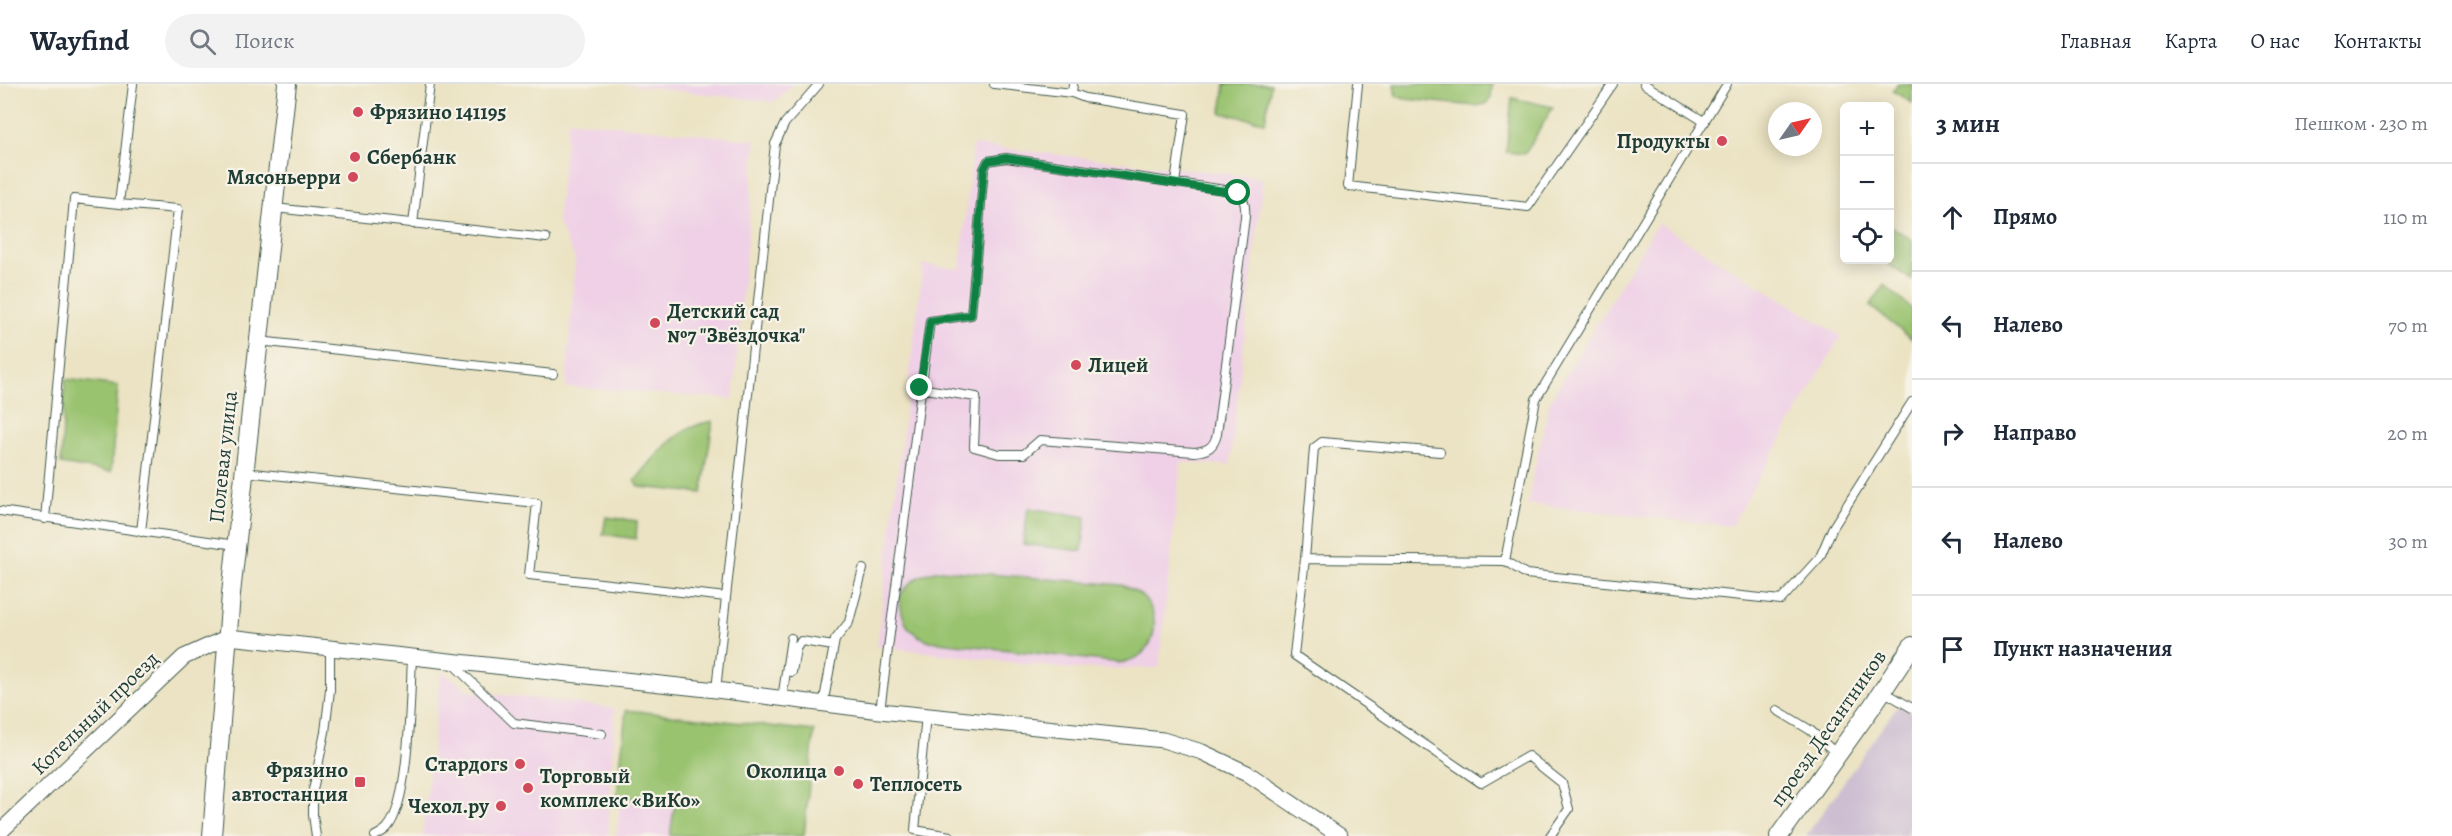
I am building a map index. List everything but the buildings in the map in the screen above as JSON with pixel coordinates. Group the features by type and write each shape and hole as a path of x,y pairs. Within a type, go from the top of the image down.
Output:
{"street":[{"name":"Полевая улица","path":"212,836 236,545 287,84"},
{"path":"228,637 716,690 824,705 1163,740 1202,752 1247,773 1340,836"},
{"name":"Котельный проезд","path":"0,832 184,657 228,637"},
{"name":"проезд Десантников","path":"1779,836 1883,691 1912,646"}],"lane":[{"path":"119,204 133,84"},
{"path":"413,224 430,84"},
{"path":"716,690 775,144 784,123 819,84"},
{"path":"994,84 1072,88 1085,98 1185,114 1175,183"},
{"path":"1358,84 1348,186 1528,207 1613,84"},
{"path":"1644,84 1706,122"},
{"path":"1505,561 1536,399 1727,84"},
{"path":"880,711 920,388 930,321 971,315 984,169 988,161 1006,158 1175,183 1238,193 1244,201 1217,434 1213,446 1194,452 1040,440 1024,454 999,454 974,447 976,397 920,388"},
{"path":"45,519 74,199 178,209 141,532"},
{"path":"273,208 546,238"},
{"path":"259,341 553,374"},
{"path":"1305,559 1505,561 1526,574 1781,600 1820,557 1832,529 1912,402"},
{"path":"1440,452 1322,442 1314,448 1294,655 1481,783 1528,756 1562,783 1569,809 1550,836"},
{"path":"245,472 537,503 529,575 726,597"},
{"path":"0,511 236,545"},
{"path":"824,705 834,646 849,622 863,569"},
{"path":"782,699 791,638"},
{"path":"792,672 796,649 801,640 834,646"},
{"path":"316,836 313,790 325,732 330,690 330,648"},
{"path":"375,836 387,828 396,812 403,788 412,657"},
{"path":"452,662 514,723 602,734"},
{"path":"1883,691 1912,708"},
{"path":"1777,710 1810,730 1838,755"},
{"path":"926,715 915,830 950,836"}],"shaded area":[{"path":"621,84 794,84 774,102"},
{"name":"Детский сад №7 \"Звёздочка\"","path":"568,120 756,140 733,399 566,387 575,259 557,221"},
{"name":"Лицей","path":"973,145 1263,178 1230,465 1181,462 1159,668 1069,669 877,646 923,264 960,269"},
{"path":"1658,223 1841,336 1731,526 1527,504 1549,403"},
{"path":"441,671 470,691 615,708 608,836 422,836"},
{"path":"1898,705 1912,713 1912,823 1905,836 1806,836"},
{"path":"621,797 676,802 670,836 616,836"}],"green space":[{"path":"1225,84 1271,84 1265,122 1221,113"},
{"path":"1394,84 1492,84 1491,97 1486,104 1475,106 1405,99 1396,96"},
{"path":"1897,84 1912,84 1912,103 1893,91"},
{"path":"1512,98 1553,107 1525,154 1506,152"},
{"path":"1894,229 1912,240 1912,280 1887,264 1894,264"},
{"path":"1884,285 1912,309 1912,339 1870,306"},
{"path":"65,379 118,386 111,472 61,464"},
{"path":"713,421 702,493 639,487 635,481 668,443 689,429"},
{"path":"1028,508 1086,517 1082,551 1023,544"},
{"path":"606,517 637,521 636,539 603,534"},
{"path":"940,570 1122,585 1146,600 1154,616 1153,634 1146,650 1139,656 1121,663 930,641 910,630 904,620 899,597 916,579"},
{"path":"626,710 814,731 804,836 670,836 675,802 617,797"}],"place":[{"name":"Фрязино 141195","path":"358,112"},
{"name":"Продукты","path":"1722,141"},
{"name":"Сбербанк","path":"355,157"},
{"name":"Мясоньерри","path":"353,177"},
{"name":"Детский сад №7 \"Звёздочка\"","path":"655,323"},
{"name":"Лицей","path":"1076,365"},
{"name":"Стардогs","path":"520,764"},
{"name":"Околица","path":"839,771"},
{"name":"Фрязино автостанция","path":"360,782"},
{"name":"Теплосеть","path":"858,784"},
{"name":"Торговый комплекс «ВиКо»","path":"528,788"},
{"name":"Чехол.ру","path":"501,806"}],"route":[{"path":"920,388 930,321 971,315 984,169 988,161 995,158 1006,158 1238,193"}]}
